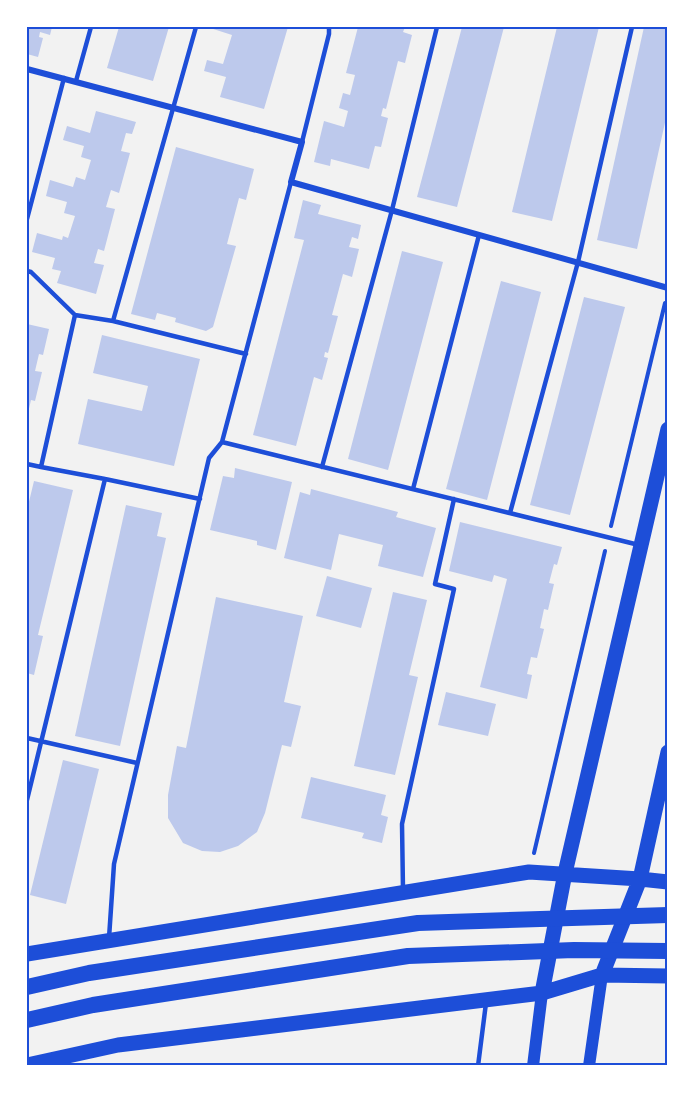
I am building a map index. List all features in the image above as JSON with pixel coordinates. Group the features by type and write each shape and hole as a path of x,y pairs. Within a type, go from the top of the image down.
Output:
{"highway":[{"path":"27,987 88,973 418,923 668,915"},
{"path":"27,1020 93,1005 408,956 574,950 668,951"}],"main road":[{"path":"533,1066 542,993 565,873 668,429"},
{"path":"589,1066 602,975 640,879 668,752"},
{"path":"27,954 529,872 668,882"},
{"path":"27,1065 69,1061 118,1045 542,993 602,975 668,976"}],"street":[{"path":"27,69 302,142 291,182 668,288"}],"lane":[{"path":"76,81 91,27"},
{"path":"112,321 196,27"},
{"path":"302,142 329,27"},
{"path":"322,467 392,210 437,27"},
{"path":"510,513 578,262 632,27"},
{"path":"27,219 64,78"},
{"path":"109,940 114,864 209,458 222,442 291,182"},
{"path":"413,489 479,235"},
{"path":"27,271 31,272 75,315 112,321 246,354"},
{"path":"41,467 75,315"},
{"path":"222,442 641,546"},
{"path":"27,464 200,499"},
{"path":"27,800 105,479"},
{"path":"403,893 402,824 454,589 435,584 454,500"},
{"path":"27,738 137,763"},
{"path":"478,1066 486,1000"}],"path":[{"path":"529,872 665,302"}],"building":[{"path":"27,27 52,27 50,35 40,32 39,37 43,38 38,57 27,54"},
{"path":"119,27 169,27 153,81 107,68"},
{"path":"207,27 288,27 264,109 220,97 226,77 204,71 207,60 223,64 232,35"},
{"path":"358,27 405,27 403,32 412,35 405,63 398,61 386,109 383,108 381,116 388,118 381,147 375,146 369,169 331,159 330,166 314,162 324,121 344,127 348,111 339,108 343,93 350,95 355,75 346,73"},
{"path":"462,27 504,27 457,207 417,197"},
{"path":"557,27 599,27 552,221 512,212"},
{"path":"644,27 668,27 668,109 637,249 597,240"},
{"path":"96,111 136,122 132,134 126,133 121,151 130,153 119,193 111,190 106,207 115,209 104,251 98,249 94,263 104,265 96,294 57,283 61,271 52,269 55,258 32,252 37,233 62,240 63,236 68,238 75,216 64,213 67,202 46,196 50,180 73,187 76,177 85,180 91,160 81,157 84,146 63,140 67,126 90,133"},
{"path":"176,147 254,169 246,200 239,198 227,244 236,246 213,327 206,331 175,322 176,318 157,313 155,320 131,314"},
{"path":"303,200 321,205 318,214 361,225 358,239 352,237 349,247 359,249 352,277 343,274 332,315 338,316 328,353 325,352 324,357 328,358 322,380 314,377 296,446 253,435 304,240 294,238"},
{"path":"402,251 443,262 388,470 348,459"},
{"path":"501,281 541,292 487,500 446,489"},
{"path":"584,297 625,307 570,515 530,505"},
{"path":"27,324 49,329 43,355 39,354 35,371 42,372 35,401 31,400 28,413"},
{"path":"102,335 200,359 174,466 78,444 88,399 142,411 148,386 93,373"},
{"path":"235,468 292,482 276,550 257,545 257,541 210,530 223,476 234,478"},
{"path":"34,481 73,490 38,635 43,636 34,675 27,673 27,510"},
{"path":"311,489 398,512 396,517 436,528 423,577 378,566 383,545 339,534 331,570 284,558 300,492 310,495"},
{"path":"126,505 162,513 157,536 166,538 120,746 75,736"},
{"path":"460,522 562,547 549,583 554,584 548,610 544,609 540,628 544,629 537,658 531,657 527,674 532,675 527,699 480,687 507,579 494,575 492,582 449,571"},
{"path":"327,576 372,588 361,628 316,616"},
{"path":"393,592 427,600 409,675 418,677 395,775 354,766"},
{"path":"216,597 303,616 284,702 301,706 291,747 282,745 265,813 257,832 238,846 220,852 202,851 183,843 168,818 168,795 177,746 186,748"},
{"path":"446,692 496,704 488,736 438,725"},
{"path":"63,760 99,769 66,904 30,895"},
{"path":"311,777 386,795 381,815 388,817 382,843 362,838 364,833 301,818"}]}
